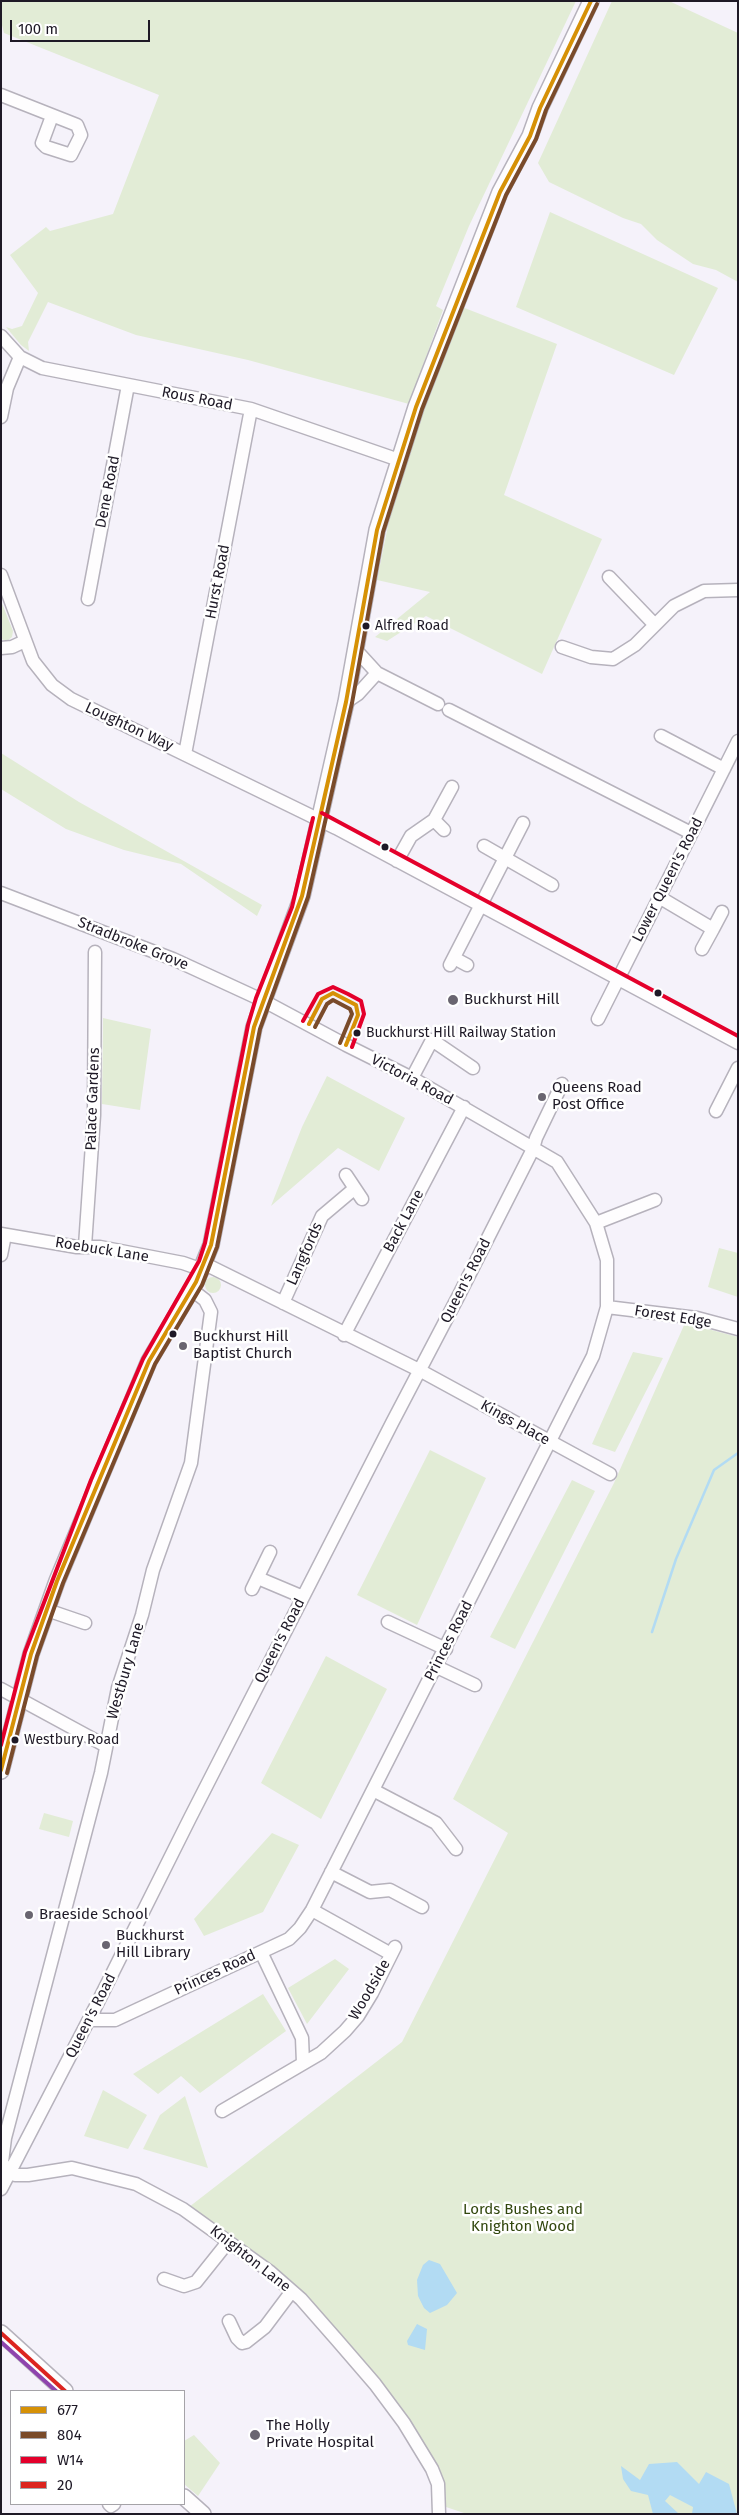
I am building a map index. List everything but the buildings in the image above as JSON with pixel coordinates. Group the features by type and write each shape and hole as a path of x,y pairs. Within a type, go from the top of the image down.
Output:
{"main road":[{"path":"1,1771 19,1699 47,1610 149,1361 192,1290 204,1267 211,1245 239,1099 262,1000 302,896 346,702 377,530 429,372 505,182 530,136 540,108 591,1"},
{"path":"1,2333 64,2390"},
{"path":"185,2498 204,2514"}],"street":[{"path":"1,95 52,116"},
{"name":"Rous Road","path":"1,336 20,357 42,368 251,409 400,460"},
{"path":"1,417 7,388 20,357"},
{"name":"Dene Road","path":"88,598 128,385"},
{"name":"Hurst Road","path":"185,754 251,409"},
{"name":"Loughton Way","path":"1,575 25,642 34,660 52,685 71,699 319,819 738,1044"},
{"path":"609,578 654,625"},
{"path":"562,647 588,649 613,659 635,645 674,606 704,591 738,590"},
{"path":"1,648 25,642"},
{"path":"356,650 377,673 692,833"},
{"path":"346,702 358,694 377,673"},
{"path":"662,736 724,769"},
{"name":"Lower Queen's Road","path":"598,1019 737,744"},
{"path":"397,861 411,836 434,820 452,787"},
{"path":"434,820 444,830"},
{"path":"467,965 452,961 523,823"},
{"path":"484,846 505,860 552,885"},
{"name":"Stradbroke Grove","path":"1,893 173,959 262,1000"},
{"path":"659,897 713,929"},
{"path":"702,949 722,912"},
{"name":"Palace Gardens","path":"85,1246 94,1115 95,952"},
{"name":"Victoria Road","path":"262,1000 346,1046 412,1078 533,1149"},
{"path":"412,1078 432,1040 473,1068"},
{"path":"716,1111 738,1068"},
{"name":"Queen's Road","path":"1,2190 90,2020 303,1597 533,1149 536,1138 561,1088"},
{"name":"Back Lane","path":"344,1335 464,1107"},
{"name":"Princes Road","path":"90,2020 115,2020 289,1939 300,1928 312,1910 446,1649 593,1356 608,1307 607,1260 596,1223 557,1162 533,1149"},
{"name":"Langfords","path":"282,1303 322,1216 358,1194 346,1175"},
{"path":"596,1223 654,1200"},
{"path":"1,1255 3,1234"},
{"name":"Roebuck Lane","path":"3,1234 204,1267 282,1303"},
{"name":"Westbury Lane","path":"10,2172 6,2170 2,2162 5,2138 101,1773 118,1688 147,1597 153,1570 192,1463 211,1312 206,1300 192,1290"},
{"name":"Kings Place","path":"282,1303 420,1371 610,1474"},
{"name":"Forest Edge","path":"608,1307 697,1318 738,1329"},
{"path":"270,1552 255,1584 303,1597"},
{"path":"47,1610 86,1623"},
{"path":"388,1622 446,1649"},
{"path":"437,1666 475,1685"},
{"path":"1,1690 106,1746"},
{"path":"373,1790 436,1823 456,1849"},
{"path":"331,1872 370,1892 390,1890 422,1907"},
{"name":"Woodside","path":"222,2111 321,2054 358,2016 393,1951 312,1910"},
{"path":"261,1952 302,2038 303,2063"},
{"name":"Knighton Lane","path":"10,2172 22,2175 72,2168 136,2184 183,2209 269,2271 292,2291 369,2377 404,2423 432,2469 438,2484 439,2514"},
{"path":"164,2279 184,2286 196,2282 228,2242"},
{"path":"229,2321 236,2338 246,2342 265,2326 292,2291"}],"green space":[{"path":"1,1 576,1 469,226 436,306 443,310 409,404 248,360 136,335 48,302 28,342 29,351 21,345 6,327 12,329 22,326 38,293 10,255 46,227 50,231 113,214 159,95 4,33 1,21"},
{"path":"612,1 669,1 738,33 738,282 716,270 693,264 657,240 641,224 623,218 549,182 538,163"},
{"path":"550,212 718,288 674,375 516,307"},
{"path":"462,307 557,344 504,495 602,539 542,674 426,616 387,641 375,637 430,592 377,580 394,496 426,399"},
{"path":"1,601 13,631 12,637 7,641 1,639"},
{"path":"1,753 79,802 262,905 257,916 181,864 124,850 66,829 1,789"},
{"path":"103,1018 151,1029 140,1110 102,1104"},
{"path":"327,1076 405,1118 379,1171 338,1148 271,1206 302,1127"},
{"path":"719,1248 738,1253 738,1297 708,1287"},
{"path":"213,1277 221,1285 213,1293 205,1285"},
{"name":"Lords Bushes and Knighton Wood","path":"685,1323 738,1337 738,2514 467,2514 443,2506 439,2471 305,2297 189,2207 402,2042 508,1833 453,1799 614,1483"},
{"path":"633,1352 663,1358 615,1452 592,1444"},
{"path":"430,1450 486,1478 417,1625 357,1595"},
{"path":"572,1480 595,1491 515,1649 490,1637"},
{"path":"326,1656 387,1689 321,1819 261,1783"},
{"path":"44,1813 73,1821 69,1837 39,1829"},
{"path":"272,1833 299,1845 263,1912 204,1936 194,1919"},
{"path":"335,1959 349,1969 307,2024 288,1988"},
{"path":"263,1994 286,2031 200,2093 181,2076 158,2094 133,2074"},
{"path":"103,2090 147,2115 128,2149 84,2136"},
{"path":"185,2096 208,2168 143,2149 160,2115"},
{"path":"194,2435 220,2463 198,2496 185,2485 185,2440"}],"water":[{"path":"429,2260 440,2264 457,2293 447,2305 430,2313 424,2308 418,2296 417,2280 423,2265"},
{"path":"417,2324 427,2329 425,2350 408,2345 407,2341"},
{"path":"677,2462 699,2484 706,2472 729,2484 737,2514 692,2514 693,2507 670,2495 665,2501 679,2514 653,2514 648,2495 631,2491 623,2479 621,2466 640,2480 649,2464"}],"waterway":[{"path":"652,1632 676,1559 714,1470 738,1453"}],"transit line":[{"name":"677","path":"1,1770 31,1654 57,1581 149,1361 196,1282 211,1245 254,1027 302,896 346,702 377,530 416,407 500,192 530,136 540,108 591,1"},
{"name":"804","path":"7,1773 37,1656 63,1583 155,1364 202,1285 217,1247 260,1029 308,897 352,703 383,532 422,409 506,195 536,139 546,110 597,4"},
{"name":"W14","path":"322,813 738,1036"},
{"name":"W14","path":"1,1745 25,1652 91,1480 143,1359 199,1261 205,1243 248,1025 256,998 292,907 313,818"},
{"name":"W14","path":"303,1021 318,994 333,987 348,994 361,1001 364,1014 352,1047"},
{"name":"677","path":"309,1024 322,999 333,993 356,1005 358,1015 346,1045"},
{"name":"804","path":"315,1027 327,1004 333,1000 350,1009 352,1014 340,1043"},
{"name":"20","path":"1,2333 64,2390"},
{"path":"1,2342 55,2390"}],"place":[{"name":"Alfred Road","path":"366,626"},
{"name":"Buckhurst Hill","path":"453,1000"},
{"name":"Buckhurst Hill Railway Station","path":"357,1033"},
{"name":"Queens Road Post Office","path":"542,1097"},
{"name":"Buckhurst Hill Baptist Church","path":"183,1346"},
{"name":"Westbury Road","path":"15,1740"},
{"name":"Braeside School","path":"29,1915"},
{"name":"Buckhurst Hill Library","path":"106,1945"},
{"name":"The Holly Private Hospital","path":"255,2435"}]}
